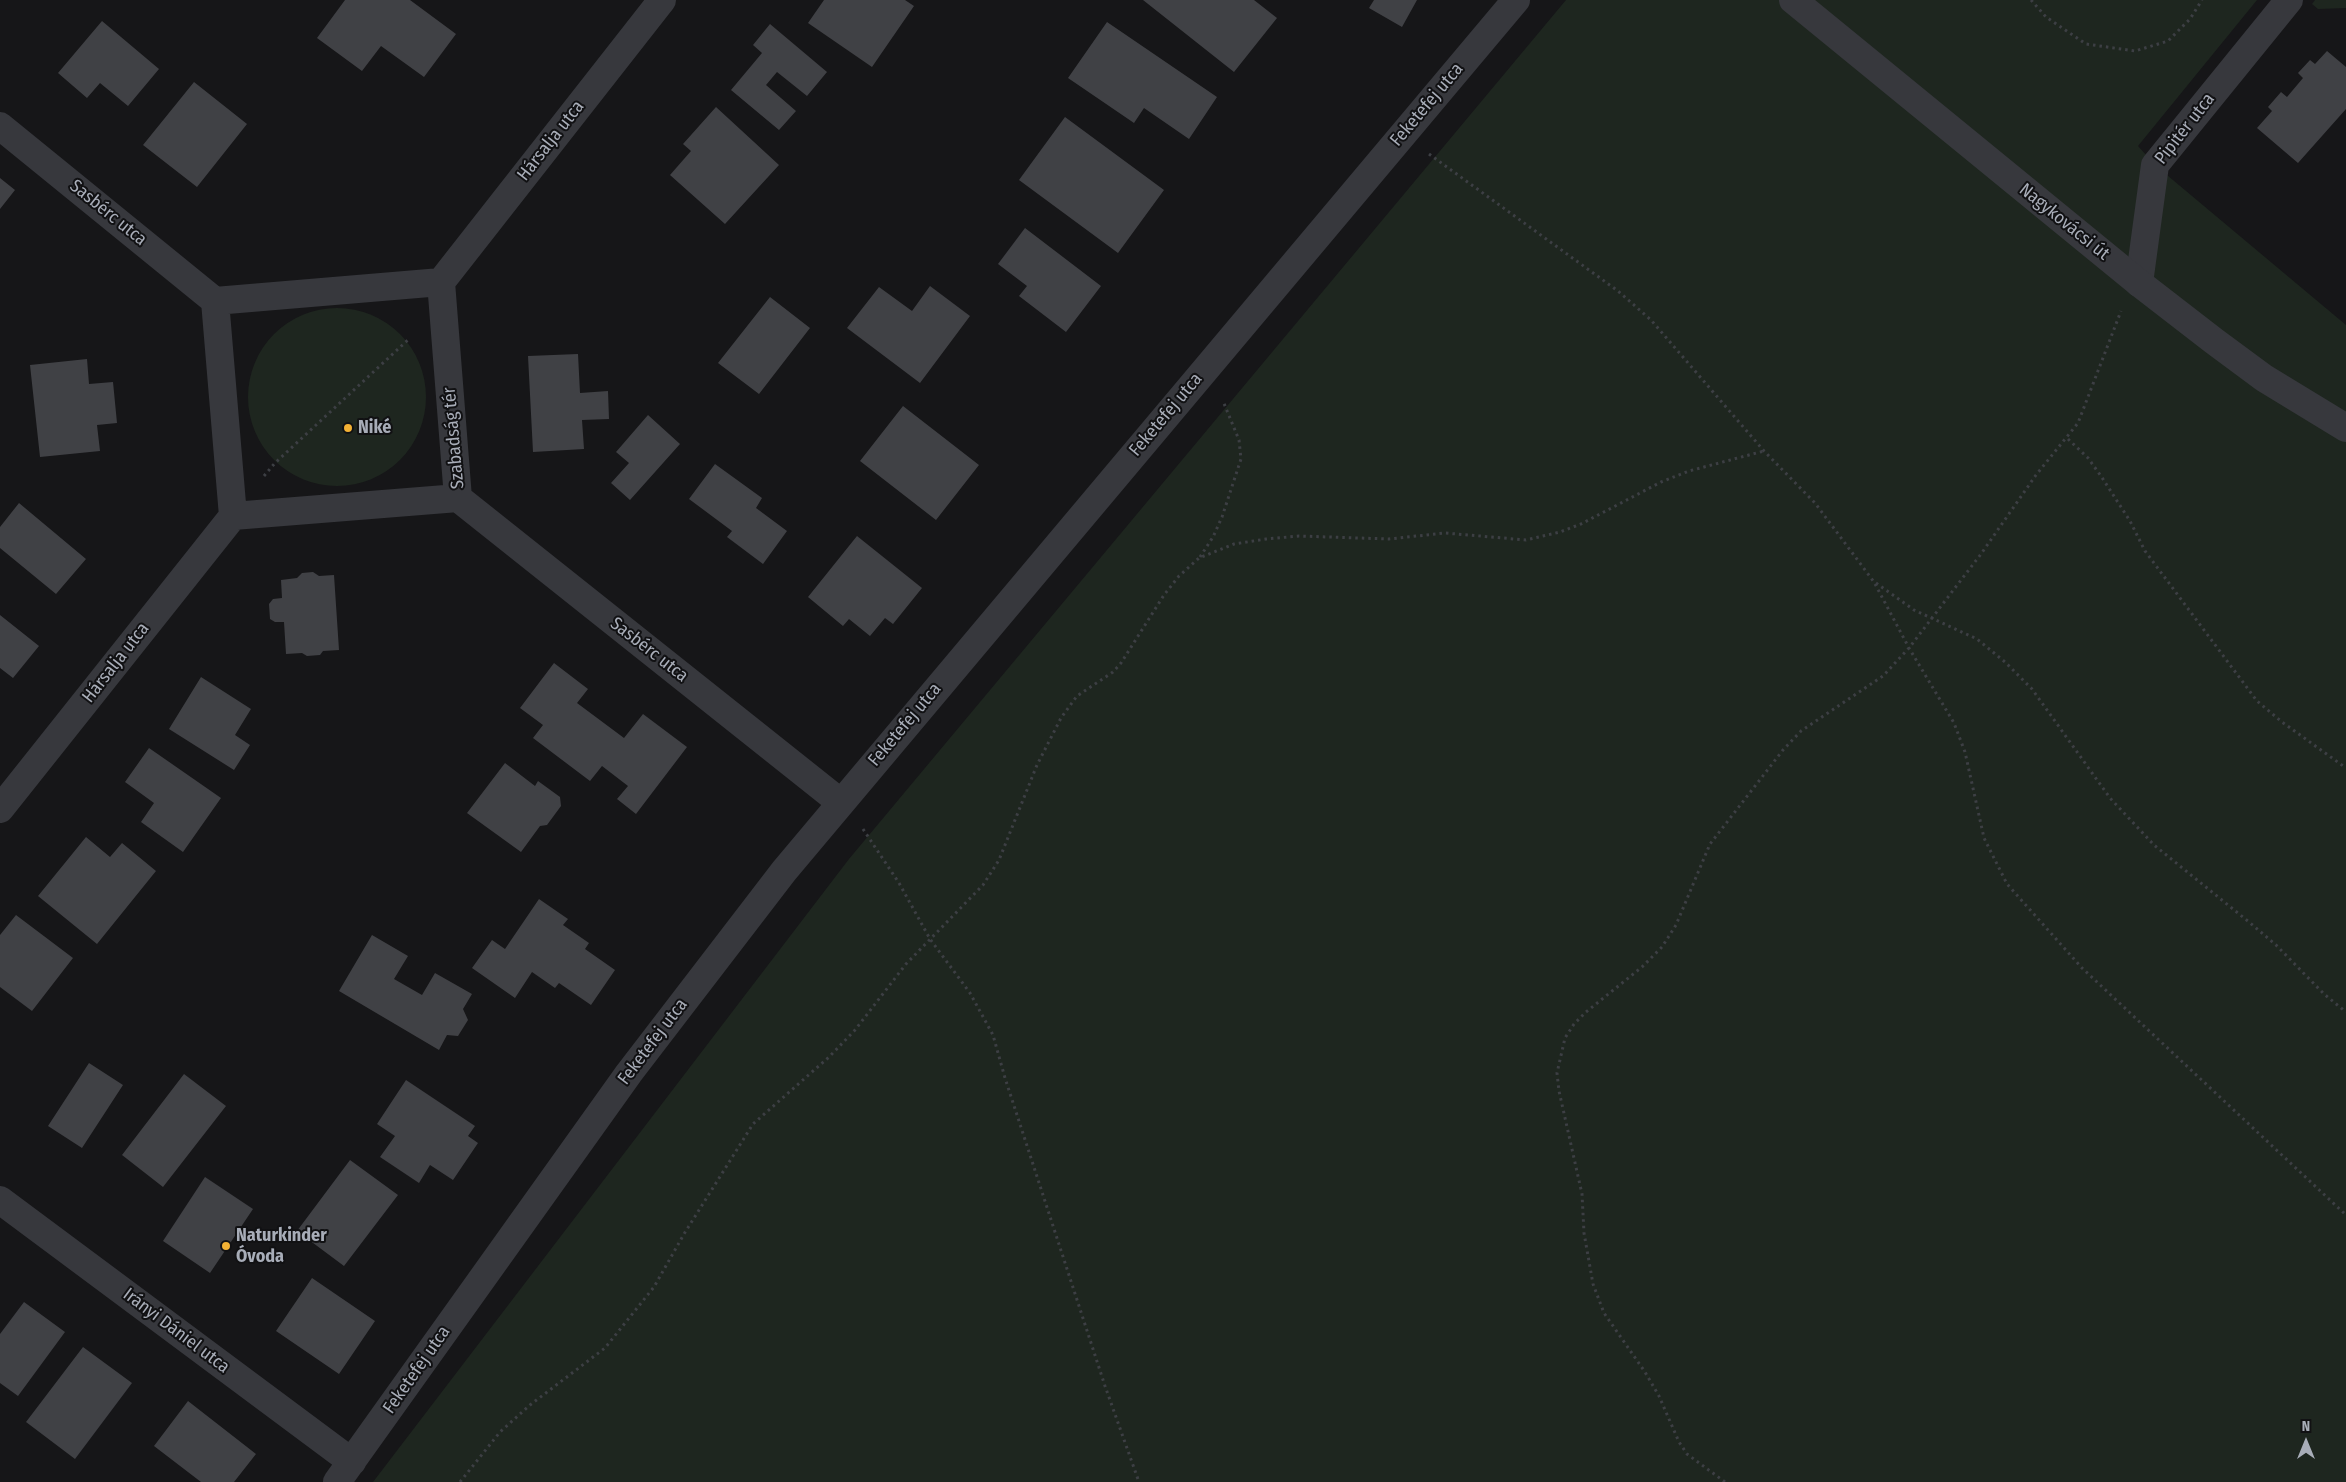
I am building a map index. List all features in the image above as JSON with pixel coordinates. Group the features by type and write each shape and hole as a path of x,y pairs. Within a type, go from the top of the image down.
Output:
{"street":[{"name":"Hársalja utca","path":"441,282 662,0"},
{"name":"Feketefej utca","path":"345,1472 629,1073 784,871 840,802 1516,0"},
{"name":"Nagykovácsi út","path":"1793,0 2139,283 2264,378 2346,428"},
{"name":"Pipitér utca","path":"2139,283 2155,165 2289,0"},
{"name":"Sasbérc utca","path":"0,126 216,301"},
{"path":"233,516 216,301 441,282"},
{"name":"Szabadság tér","path":"233,516 458,498 441,282"},
{"name":"Sasbérc utca","path":"458,498 840,802"},
{"name":"Hársalja utca","path":"0,809 233,516"},
{"name":"Irányi Dániel utca","path":"0,1200 345,1472"}],"path":[{"path":"2031,0 2046,17 2086,44 2135,51 2168,41 2190,19 2202,0"},
{"path":"1435,158 1618,291 1651,320 1764,451 1815,504 1874,582 1909,648 1954,723 1965,752 1984,838 2007,884 2082,968 2346,1215"},
{"path":"1725,1482 1687,1454 1678,1442 1659,1396 1645,1372 1604,1313 1593,1284 1584,1232 1579,1178 1559,1091 1560,1054 1565,1038 1574,1024 1642,967 1662,947 1676,925 1710,844 1783,750 1801,731 1883,676 1909,648 1981,554 2036,475 2068,439 2086,408 2118,316 2139,283"},
{"path":"233,516 275,462 408,342 412,334"},
{"path":"460,1482 500,1432 530,1405 605,1348 654,1287 684,1234 753,1124 829,1057 855,1030 906,964 983,885 999,860 1037,765 1061,718 1077,696 1113,672 1121,663 1164,595 1179,576 1199,558 1213,537 1222,517 1239,470 1241,450 1222,398 1200,374"},
{"path":"2068,439 2088,458 2130,521 2145,551 2257,700 2282,722 2346,768"},
{"path":"1199,558 1234,544 1299,536 1389,539 1445,533 1526,540 1560,532 1581,524 1662,482 1689,471 1764,451"},
{"path":"1874,582 1894,598 1931,619 1977,640 2005,662 2032,689 2110,798 2154,845 2249,922 2324,994 2346,1012"},
{"path":"840,802 868,835 899,883 930,939 970,993 993,1036 1004,1078 1139,1482"}],"shaded area":[{"path":"1566,0 2257,0 2138,146 2155,165 2346,325 2346,1482 373,1482 849,859"},
{"path":"2315,0 2346,0 2346,8 2318,9 2312,4"},
{"path":"328,308 346,308 379,318 394,328 406,340 416,355 422,371 426,397 422,423 416,439 406,454 394,466 379,476 363,482 346,486 328,486 295,476 280,466 268,454 258,439 252,423 248,406 248,388 258,355 268,340 280,328 295,318 311,312"}],"building":[{"path":"345,0 410,0 456,34 424,77 381,46 362,71 317,38"},
{"path":"824,0 905,0 914,6 872,67 808,23"},
{"path":"1143,0 1254,0 1277,18 1234,72"},
{"path":"1374,0 1417,0 1402,27 1369,8"},
{"path":"102,21 159,69 128,106 100,83 87,98 58,73"},
{"path":"1107,22 1217,97 1189,139 1144,108 1134,123 1068,78"},
{"path":"770,24 827,72 807,96 777,72 766,85 796,111 779,130 731,90 762,53 753,45"},
{"path":"2327,51 2346,67 2346,109 2298,163 2257,128 2272,111 2268,107 2281,92 2287,97 2303,78 2298,73 2310,60 2315,64"},
{"path":"194,82 247,124 197,187 143,145"},
{"path":"716,107 779,165 725,224 670,175 691,151 683,144"},
{"path":"1065,117 1164,190 1118,253 1019,180"},
{"path":"0,178 15,190 0,209"},
{"path":"1025,228 1101,286 1066,332 1019,296 1027,286 998,264"},
{"path":"930,286 970,316 920,383 847,328 879,287 912,311"},
{"path":"770,297 810,328 759,394 718,363"},
{"path":"578,354 580,393 608,391 609,419 582,420 584,449 533,452 528,356"},
{"path":"87,359 89,384 113,382 117,423 97,425 100,451 40,457 30,365"},
{"path":"903,406 979,465 936,520 860,461"},
{"path":"648,415 680,444 630,500 611,483 629,463 616,452"},
{"path":"715,464 762,498 756,508 787,531 763,564 727,537 732,531 689,499"},
{"path":"19,503 86,559 56,594 0,548 0,527"},
{"path":"857,536 922,588 893,624 885,618 870,636 849,619 843,626 808,597"},
{"path":"313,572 319,576 334,575 339,650 323,651 320,655 307,656 302,653 286,654 284,622 275,622 270,619 269,604 273,599 282,598 281,580 297,578 302,573"},
{"path":"0,615 39,646 13,678 0,668"},
{"path":"554,663 588,689 577,703 624,738 643,714 687,747 636,814 617,799 628,786 602,766 590,781 533,738 543,725 520,708"},
{"path":"201,677 251,709 235,735 250,745 234,770 169,729"},
{"path":"149,748 221,798 183,852 141,822 154,803 125,782"},
{"path":"505,763 535,786 538,781 560,797 561,806 547,825 540,826 521,852 467,813"},
{"path":"86,837 110,857 122,843 156,871 97,944 38,896"},
{"path":"539,899 568,919 563,925 589,943 585,949 615,970 591,1005 559,983 555,988 532,972 515,998 472,968 492,940 505,949"},
{"path":"16,915 73,958 32,1011 0,987 0,935"},
{"path":"372,935 408,956 394,979 422,995 435,973 472,994 463,1009 468,1020 458,1036 447,1035 439,1050 339,991"},
{"path":"89,1063 123,1085 82,1148 48,1126"},
{"path":"184,1074 226,1106 163,1187 122,1155"},
{"path":"406,1080 475,1126 468,1136 478,1143 453,1180 430,1165 419,1183 380,1157 395,1136 377,1124"},
{"path":"350,1160 398,1195 344,1266 297,1231"},
{"path":"205,1177 253,1209 210,1273 163,1241"},
{"path":"312,1278 375,1321 339,1374 276,1331"},
{"path":"24,1302 65,1332 18,1396 0,1383 0,1334"},
{"path":"83,1347 132,1383 75,1459 26,1422"},
{"path":"188,1401 256,1454 234,1482 201,1482 154,1446"}],"place":[{"name":"Niké","path":"348,428"},
{"name":"Naturkinder Óvoda","path":"226,1246"}]}
